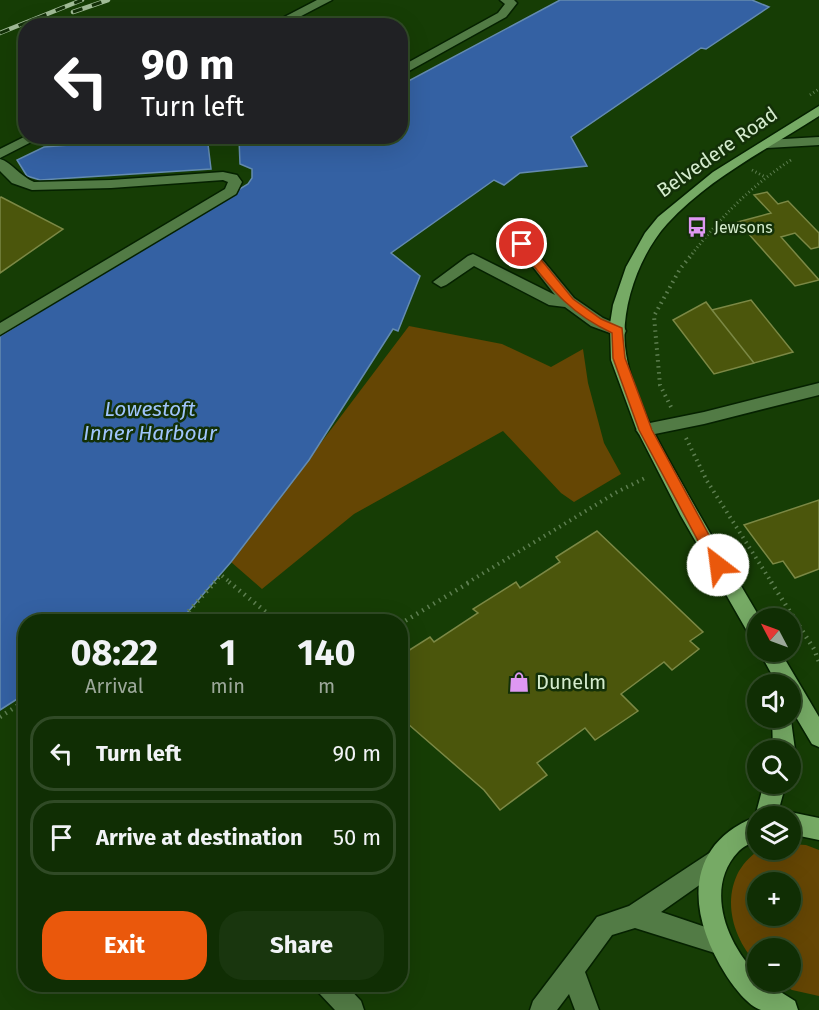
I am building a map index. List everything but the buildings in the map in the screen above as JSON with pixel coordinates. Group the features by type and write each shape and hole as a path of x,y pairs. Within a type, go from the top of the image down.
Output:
{"highway":[{"name":"Belvedere Road","path":"747,613 645,430 619,358 618,331 630,274 642,247 662,221 692,194 819,110"},
{"path":"801,708 819,737"},
{"path":"801,825 819,829"},
{"path":"747,832 738,837 720,857 713,872 709,906 718,942 729,963 744,981 762,996 786,1010"},
{"path":"744,981 754,1010"}],"street":[{"path":"289,18 326,0"},
{"path":"408,68 502,15 511,3 506,0"},
{"path":"768,144 819,141"},
{"path":"0,154 21,144"},
{"path":"0,163 17,180 32,186 111,184 223,176 232,178 235,182 231,191 0,330"},
{"path":"522,244 569,302 597,322 618,331"},
{"path":"441,282 473,259 554,301 569,302"},
{"path":"645,430 704,418 819,389"},
{"path":"542,1010 605,925 635,916 720,857"},
{"path":"635,916 718,942"},
{"path":"572,971 587,1010"},
{"path":"335,992 352,1010"}],"path":[{"path":"408,619 617,492 665,469"},
{"path":"186,614 221,575 268,614"},
{"path":"0,717 18,705"}],"shaded area":[{"path":"409,326 502,344 551,367 583,349 588,383 604,443 621,474 574,502 561,493 503,431 354,514 262,589 231,562"},
{"path":"801,845 819,850 819,996 801,992 801,938 747,938 747,951 742,944 733,920 731,895 743,865 748,860 801,860"}],"water":[{"name":"Lowestoft Inner Harbour","path":"560,0 752,0 769,7 706,49 701,48 571,137 587,166 520,173 504,185 494,180 391,253 420,276 398,331 393,329 309,460 231,562 186,614 18,614 18,698 0,710 0,336 248,184 252,178 252,169 240,164 239,144 408,144 408,81"},
{"path":"82,144 208,144 211,169 40,180 27,176 17,160 44,147"}],"railway":[{"path":"37,18 82,0"},
{"path":"73,12 108,0"},
{"path":"0,33 18,26"}],"place":[{"name":"Jewsons","path":"697,227"},
{"name":"Dunelm","path":"519,682"}],"route":[{"path":"522,244 569,302 597,322 618,331 619,358 645,430 718,565"}]}
